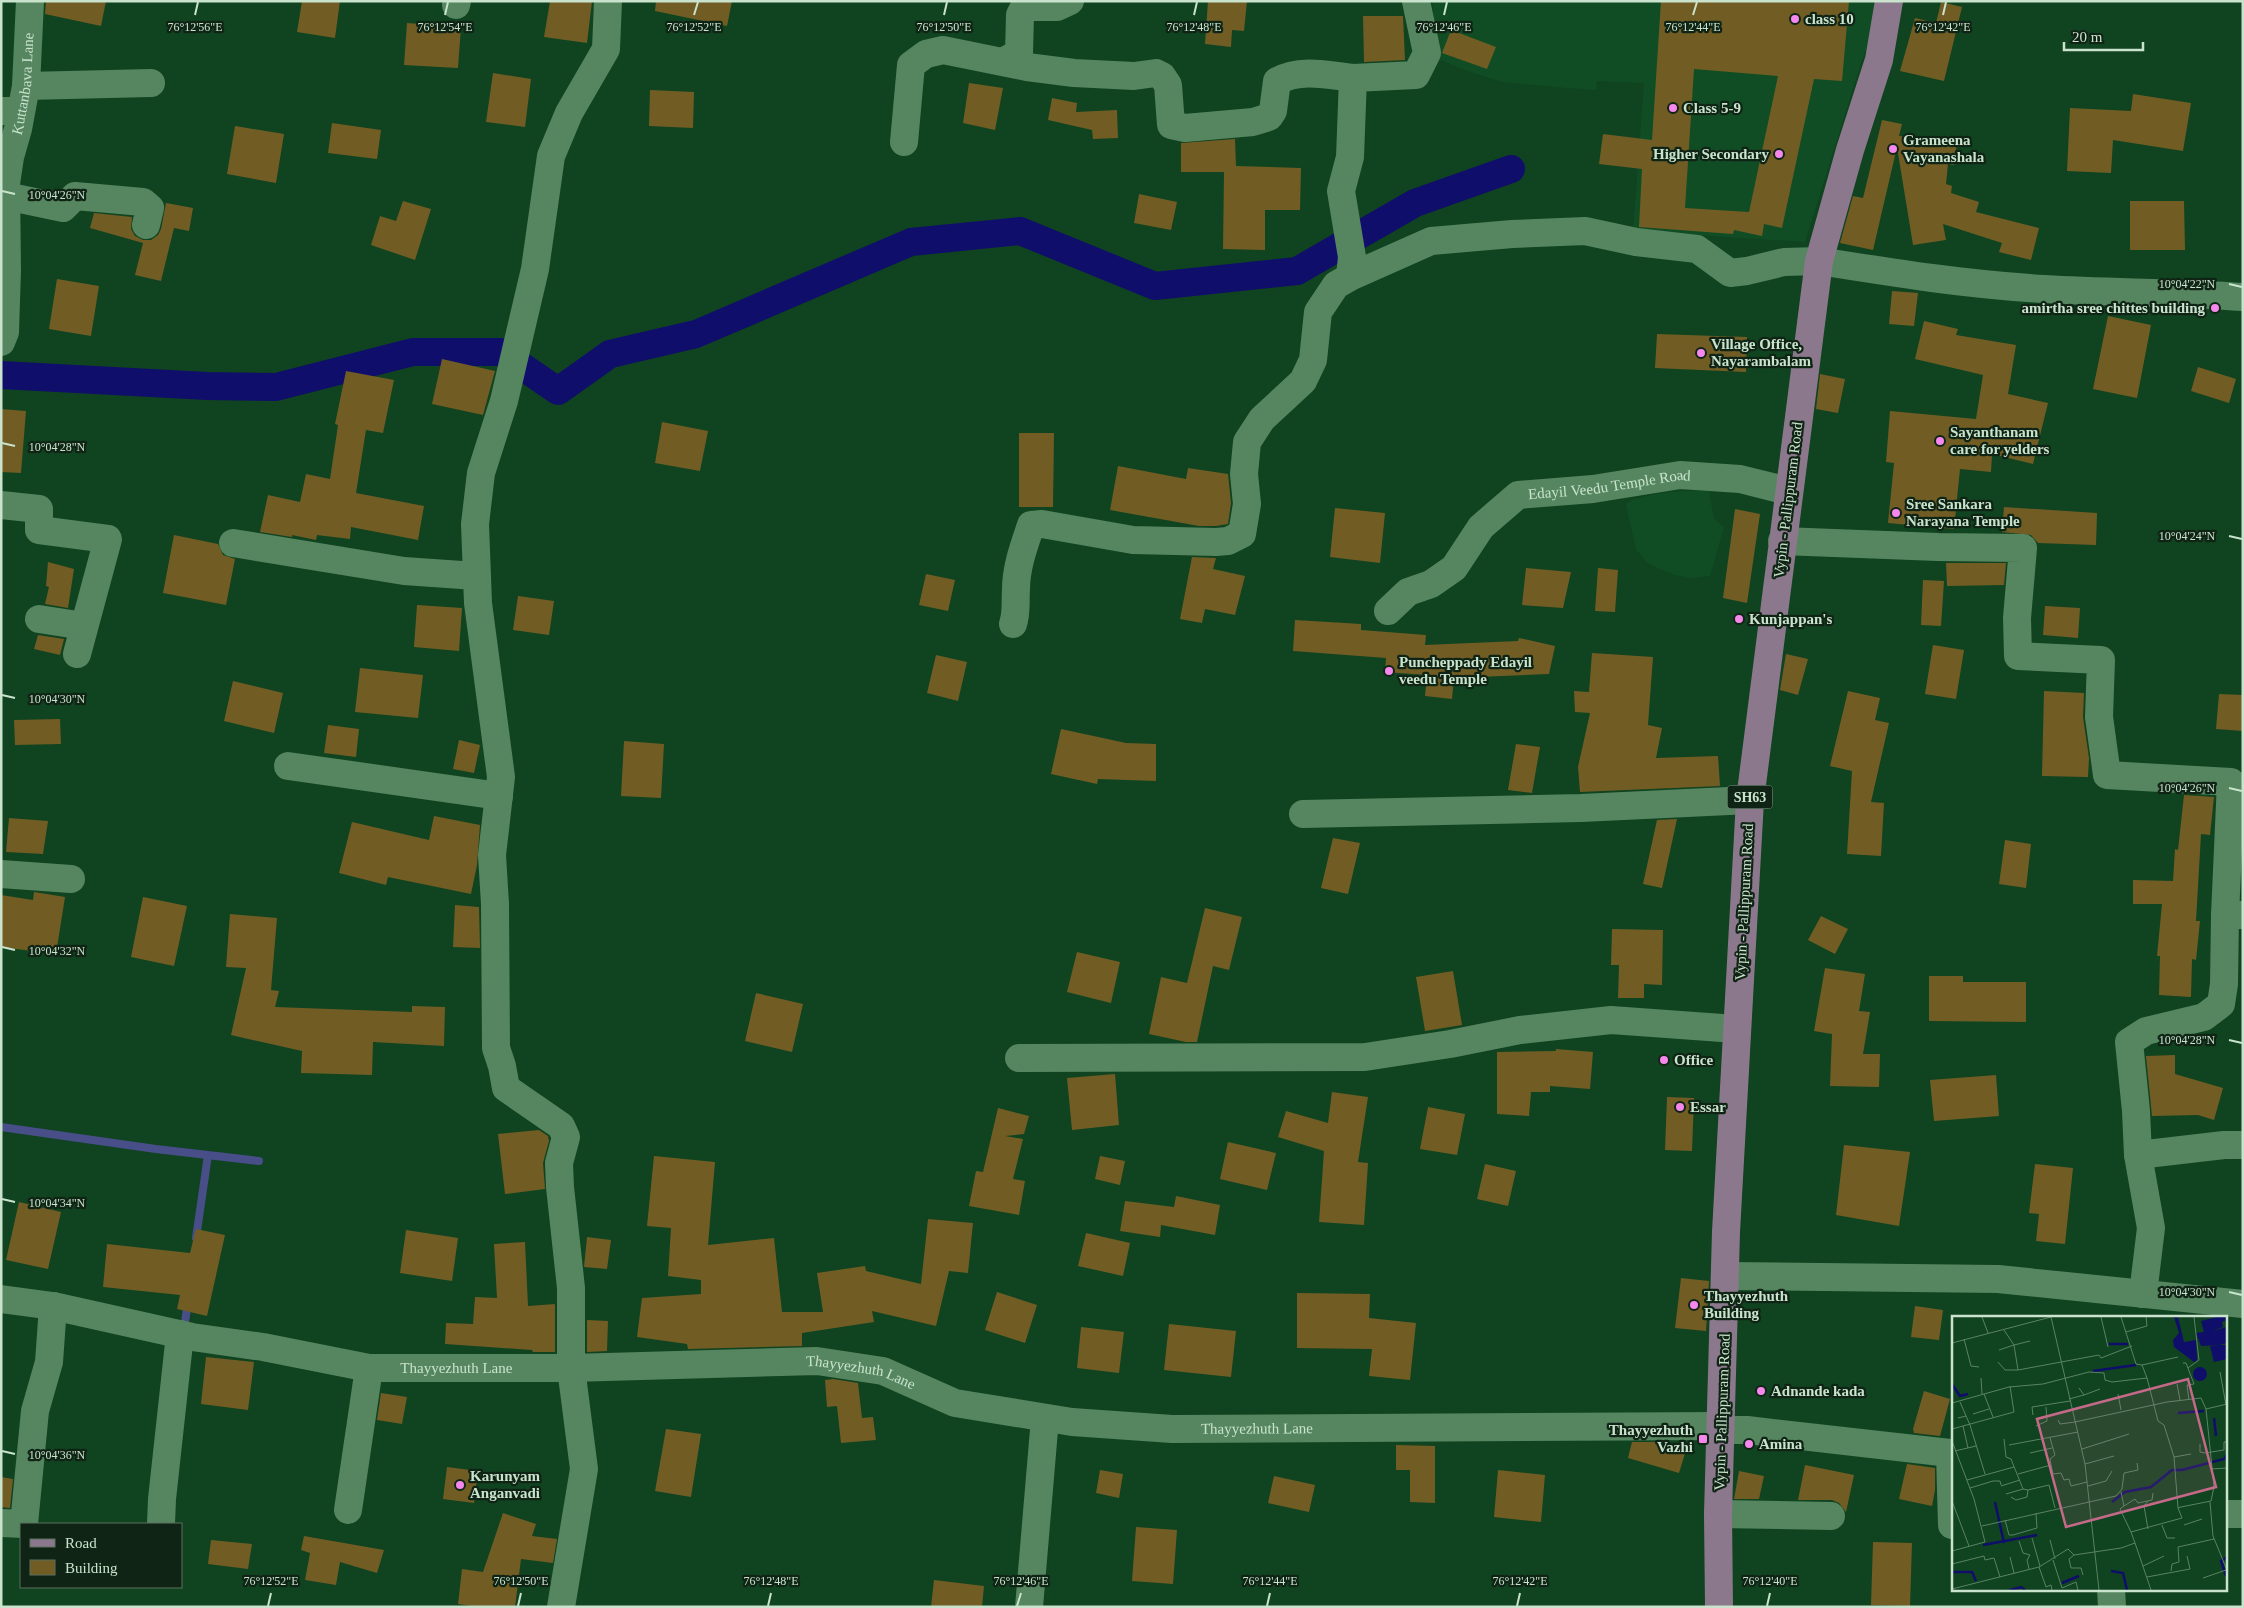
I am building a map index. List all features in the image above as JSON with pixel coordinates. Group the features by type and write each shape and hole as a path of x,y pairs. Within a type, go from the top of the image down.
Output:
{"main road":[{"name":"Vypin - Pallippuram Road","path":"1719,1607 1718,1514 1726,1222 1750,800 1788,491 1819,261 1850,150 1880,60 1889,1"}],"street":[{"name":"Kuttanbava Lane","path":"1,342 4,332 6,196 10,157 18,129 16,103 30,1"},
{"path":"561,1607 584,1469 571,1368 571,1288 559,1163 566,1137 561,1126 506,1088 496,1048 495,904 492,855 501,777 478,603 475,524 480,473 504,401 508,375 535,268 551,156 569,113 606,48 608,1"},
{"path":"1004,61 1019,53 1020,15 1024,7 1057,7 1070,1"},
{"path":"904,142 911,65 926,54 943,50 1027,67 1108,76 1134,76 1156,72 1162,76 1168,85 1171,125 1185,128 1254,122 1270,118 1273,111 1274,92 1277,81 1285,76 1316,73 1353,78 1416,75 1427,52 1416,1"},
{"path":"1351,267 1341,190 1350,157 1353,78"},
{"path":"16,103 151,83"},
{"path":"6,196 64,208 75,196 143,202 150,208 146,225"},
{"path":"1013,624 1016,612 1016,589 1020,561 1031,525 1042,524 1133,540 1216,542 1228,541 1242,534 1247,504 1244,474 1247,442 1262,419 1303,380 1313,360 1318,312 1351,267 1431,241 1512,234 1585,231 1636,242 1697,249 1730,273 1784,262 1819,261 1893,273 2045,289 2190,293 2243,297"},
{"name":"Edayil Veedu Temple Road","path":"1388,611 1408,592 1431,584 1454,568 1481,527 1518,495 1593,489 1680,475 1740,479 1788,491"},
{"path":"1,505 39,508 39,530 108,539 77,654"},
{"path":"1782,541 2023,548 2017,618 2018,656 2101,660 2099,717 2107,776 2237,782 2234,915 2221,1004 2204,1016 2146,1031 2129,1042 2138,1155 2151,1228 2143,1294"},
{"path":"232,543 404,571 476,576"},
{"path":"39,619 84,626"},
{"path":"288,766 499,796"},
{"path":"1304,814 1581,808 1750,800"},
{"path":"1,874 71,879"},
{"path":"1019,1058 1365,1057 1450,1044 1520,1030 1611,1020 1736,1029"},
{"path":"2138,1155 2224,1145 2243,1145"},
{"path":"1726,1276 1998,1279 2243,1304"},
{"name":"Thayyezhuth Lane","path":"1,1300 52,1306 185,1336 263,1347 369,1368 571,1368 817,1361 883,1372 955,1403 1072,1422 1172,1429 1721,1428 1950,1453 1952,1525"},
{"path":"24,1523 35,1412 49,1362 52,1306"},
{"path":"161,1523 162,1499 185,1336"},
{"path":"348,1510 369,1368"},
{"path":"1029,1607 1045,1418"},
{"path":"1718,1514 1831,1516"},
{"path":"2226,1514 2243,1514"},
{"path":"1,1523 20,1524"},
{"path":"2111,1590 2112,1607"}],"shaded area":[{"path":"1433,1 1875,1 1869,43 1805,242 1633,231 1644,83 1597,81 1596,90 1566,88 1502,82 1462,69 1434,57"},
{"path":"1681,491 1709,491 1714,519 1724,527 1710,576 1693,578 1674,575 1647,563 1636,549 1626,504 1632,500 1655,494"}],"building":[{"path":"46,1 106,1 101,26 45,14"},
{"path":"302,1 340,1 335,38 297,32"},
{"path":"550,1 592,1 587,43 544,37"},
{"path":"656,1 732,1 727,26 655,11"},
{"path":"1208,1 1247,1 1244,31 1232,30 1231,47 1205,44"},
{"path":"1661,1 1849,1 1842,81 1814,79 1782,228 1764,224 1762,236 1734,230 1733,234 1639,227 1642,169 1599,164 1603,134 1652,140","holes":["1694,69 1778,76 1749,212 1685,208"]},
{"path":"1941,2 1962,7 1944,81 1900,71 1915,18 1936,23"},
{"path":"1363,16 1403,16 1405,60 1364,62"},
{"path":"407,23 461,27 458,68 404,65"},
{"path":"1451,30 1496,47 1487,69 1442,53"},
{"path":"493,73 531,79 525,127 486,122"},
{"path":"969,83 1003,88 995,130 963,123"},
{"path":"650,90 694,92 693,128 649,126"},
{"path":"2133,94 2191,103 2183,151 2113,140 2111,173 2067,171 2070,108 2131,111"},
{"path":"1052,98 1077,103 1076,112 1117,110 1118,138 1093,139 1092,130 1048,120"},
{"path":"1882,120 1902,124 1899,136 1957,142 1954,165 1948,164 1946,184 1952,186 1951,193 1979,202 1976,212 2039,228 2031,260 1999,252 2002,243 1943,224 1946,240 1913,245 1897,147 1873,250 1840,243 1853,196 1863,198"},
{"path":"332,123 381,130 377,159 328,153"},
{"path":"235,126 284,134 276,183 227,174"},
{"path":"1235,139 1236,166 1301,168 1300,210 1265,210 1265,250 1223,249 1224,172 1181,172 1181,143"},
{"path":"1139,194 1177,202 1171,230 1134,223"},
{"path":"403,201 431,209 415,260 371,245 380,216 396,221"},
{"path":"2130,201 2184,201 2185,250 2130,250"},
{"path":"166,203 193,208 189,231 174,228 161,281 135,275 143,243 90,228 94,213 132,217 131,229 135,236 143,240 151,240 158,235 161,229"},
{"path":"57,279 99,286 91,336 49,329"},
{"path":"1892,291 1918,293 1914,326 1889,324"},
{"path":"2108,316 2151,325 2137,398 2093,389"},
{"path":"1924,321 1958,329 1956,335 2016,345 2008,394 2048,403 2033,464 1992,454 1991,472 1960,469 1954,529 1888,523 1894,463 1886,462 1890,411 1976,419 1983,375 1915,359"},
{"name":"Village Office, Nayarambalam","path":"1657,334 1747,337 1746,372 1655,368"},
{"path":"442,359 495,371 483,415 432,404"},
{"path":"2198,367 2236,379 2229,403 2191,391"},
{"path":"346,371 394,380 383,433 366,430 356,493 424,506 418,540 351,527 350,539 317,535 316,540 292,535 292,537 260,532 268,495 300,502 306,474 330,479 338,425 335,424"},
{"path":"1820,374 1845,379 1838,413 1816,409"},
{"path":"1,409 26,411 21,473 1,472"},
{"path":"662,422 708,431 700,471 655,463"},
{"path":"1019,433 1054,433 1053,507 1019,507"},
{"path":"1118,466 1186,479 1188,468 1228,474 1231,503 1228,524 1199,526 1110,510"},
{"path":"2004,507 2097,513 2096,545 2038,543 2031,535 2002,532"},
{"path":"1335,508 1385,513 1380,563 1330,557"},
{"path":"1735,509 1760,514 1747,603 1723,598"},
{"path":"174,535 218,544 223,555 235,559 226,605 163,593"},
{"path":"1192,557 1216,558 1213,569 1245,576 1235,615 1205,609 1202,623 1180,619"},
{"path":"48,562 74,569 68,608 45,604 49,587 46,586"},
{"path":"1946,563 2006,563 2004,585 1947,586"},
{"path":"1526,568 1571,572 1563,608 1522,605"},
{"path":"1598,568 1618,570 1615,612 1595,611"},
{"path":"926,574 955,580 948,611 919,605"},
{"path":"1923,580 1944,581 1941,626 1921,625"},
{"path":"518,596 554,601 549,635 513,630"},
{"path":"417,605 462,608 459,651 414,647"},
{"path":"2045,606 2080,608 2078,638 2043,635"},
{"path":"1295,620 1361,624 1361,630 1426,635 1425,645 1518,641 1519,638 1555,646 1549,674 1454,678 1452,699 1425,696 1427,675 1385,672 1386,658 1293,651"},
{"path":"38,635 64,639 60,655 34,649"},
{"path":"1933,645 1964,650 1956,699 1925,694"},
{"path":"1592,653 1653,657 1648,725 1662,728 1656,758 1718,756 1720,786 1580,792 1578,767 1590,713 1575,712 1574,691 1589,692"},
{"path":"1786,654 1808,659 1798,695 1780,690"},
{"path":"936,655 967,662 958,701 927,693"},
{"path":"360,668 423,675 418,718 355,712"},
{"path":"233,681 283,693 274,733 224,721"},
{"path":"1848,691 1880,698 1875,720 1889,723 1871,802 1884,803 1881,856 1847,854 1852,771 1830,766"},
{"path":"2044,691 2084,693 2083,717 2089,758 2088,777 2042,776"},
{"path":"2219,694 2243,695 2243,731 2216,729"},
{"path":"60,719 61,744 15,745 14,720"},
{"path":"328,725 359,729 356,757 324,753"},
{"path":"1061,729 1126,743 1156,744 1156,781 1098,779 1097,784 1051,774"},
{"path":"459,740 480,745 474,773 453,769"},
{"path":"624,741 664,744 661,798 621,796"},
{"path":"1516,744 1540,747 1532,793 1508,790"},
{"path":"2184,795 2214,797 2210,835 2201,834 2196,921 2200,921 2196,960 2192,959 2191,997 2159,995 2160,956 2157,956 2162,904 2133,904 2133,880 2173,881 2175,849 2178,850"},
{"path":"434,816 480,825 477,865 471,894 388,877 386,885 339,873 352,822 429,840"},
{"path":"9,818 48,821 43,854 6,852"},
{"path":"1677,819 1662,888 1643,884 1657,820"},
{"path":"1333,838 1360,843 1348,894 1321,888"},
{"path":"2005,840 2031,844 2026,888 1999,884"},
{"path":"34,892 65,897 56,954 1,947 1,895 33,900"},
{"path":"143,897 187,906 174,966 131,957"},
{"path":"455,905 479,907 480,948 453,947"},
{"path":"1205,908 1242,917 1229,970 1213,966 1197,1042 1186,1042 1149,1034 1161,977 1187,983"},
{"path":"230,914 277,918 271,990 279,991 275,1007 412,1012 412,1006 445,1007 444,1046 373,1042 372,1075 301,1073 302,1051 231,1035 246,968 226,967"},
{"path":"1821,916 1848,929 1835,954 1808,940"},
{"path":"1612,929 1663,930 1662,985 1644,984 1644,998 1618,998 1619,965 1611,965"},
{"path":"1077,952 1120,962 1111,1003 1067,992"},
{"path":"1825,968 1865,974 1859,1011 1870,1012 1863,1054 1880,1054 1879,1087 1830,1086 1832,1034 1814,1031"},
{"path":"1453,971 1462,1025 1425,1031 1416,977"},
{"path":"1929,976 1963,976 1963,982 2026,982 2026,1022 1929,1021"},
{"path":"756,993 803,1004 792,1052 745,1041"},
{"path":"1556,1049 1593,1052 1590,1089 1550,1086 1550,1092 1531,1092 1529,1116 1497,1114 1497,1052 1556,1051"},
{"path":"2175,1055 2175,1074 2223,1088 2214,1120 2198,1115 2152,1116 2146,1056"},
{"path":"1115,1074 1119,1125 1072,1130 1067,1078"},
{"path":"1996,1075 1999,1116 1934,1121 1930,1080"},
{"path":"1332,1092 1368,1097 1358,1162 1368,1163 1364,1225 1319,1222 1324,1151 1278,1137 1286,1111 1328,1123"},
{"path":"1667,1097 1694,1098 1692,1151 1665,1150"},
{"path":"1428,1107 1465,1114 1457,1155 1420,1149"},
{"path":"998,1108 1029,1116 1024,1134 1005,1136 1023,1139 1013,1179 1025,1181 1019,1215 969,1206 976,1171 983,1172"},
{"path":"539,1130 548,1136 549,1141 543,1163 545,1189 505,1194 498,1134"},
{"path":"1228,1142 1276,1153 1267,1190 1220,1179"},
{"path":"1844,1145 1910,1152 1899,1226 1836,1215"},
{"path":"654,1156 715,1162 708,1245 774,1238 782,1312 823,1312 817,1273 865,1266 866,1271 921,1284 928,1219 973,1223 968,1273 949,1271 936,1326 872,1311 874,1322 802,1333 802,1346 688,1349 687,1344 637,1337 642,1298 701,1294 701,1280 668,1276 671,1228 647,1226"},
{"path":"1100,1156 1125,1161 1120,1185 1095,1179"},
{"path":"1485,1164 1516,1171 1508,1206 1477,1199"},
{"path":"2035,1164 2073,1168 2065,1244 2036,1241 2039,1214 2029,1213"},
{"path":"1176,1196 1220,1205 1215,1235 1161,1225 1160,1237 1120,1231 1125,1201 1174,1207"},
{"path":"19,1202 61,1212 48,1269 6,1260"},
{"path":"196,1229 225,1235 207,1316 177,1309 180,1295 103,1287 107,1244 190,1253"},
{"path":"406,1230 458,1238 452,1281 400,1273"},
{"path":"1086,1233 1130,1243 1123,1276 1078,1266"},
{"path":"587,1237 611,1240 607,1269 584,1267"},
{"path":"525,1242 528,1306 555,1304 555,1352 533,1352 532,1350 445,1344 446,1323 473,1324 475,1297 497,1298 494,1244"},
{"name":"Thayyezhuth Building","path":"1681,1278 1709,1281 1706,1331 1675,1328"},
{"path":"997,1292 1037,1305 1025,1343 985,1330"},
{"path":"1297,1293 1370,1294 1369,1318 1416,1323 1410,1380 1369,1376 1372,1349 1297,1348"},
{"path":"1915,1306 1943,1310 1939,1340 1911,1337"},
{"path":"587,1320 608,1321 607,1351 587,1352"},
{"path":"1169,1324 1236,1331 1231,1377 1164,1370"},
{"path":"1081,1327 1124,1332 1119,1373 1077,1368"},
{"path":"206,1357 254,1362 248,1410 201,1404"},
{"path":"833,1379 858,1383 862,1418 873,1417 876,1440 841,1443 837,1406 827,1407 825,1380"},
{"path":"1924,1391 1950,1399 1940,1436 1914,1433 1913,1429"},
{"path":"381,1393 407,1397 402,1424 377,1420"},
{"path":"666,1429 701,1434 691,1497 655,1491"},
{"path":"1632,1442 1659,1442 1686,1450 1679,1473 1628,1458"},
{"path":"1396,1445 1435,1446 1435,1503 1410,1502 1410,1470 1396,1470"},
{"path":"1907,1464 1935,1468 1935,1490 1932,1506 1899,1499"},
{"path":"1805,1465 1854,1475 1846,1512 1839,1503 1832,1500 1798,1500"},
{"name":"Karunyam Anganvadi","path":"447,1467 478,1471 474,1503 443,1499"},
{"path":"1100,1470 1123,1474 1119,1498 1096,1493"},
{"path":"1498,1470 1545,1475 1541,1522 1494,1517"},
{"path":"1739,1471 1764,1476 1759,1499 1734,1499"},
{"path":"1274,1476 1315,1485 1309,1512 1268,1503"},
{"path":"1,1477 13,1479 10,1508 1,1507"},
{"path":"503,1513 536,1524 532,1536 557,1539 553,1563 521,1559 515,1607 478,1607 458,1604 462,1569 483,1572"},
{"path":"1136,1527 1177,1530 1173,1584 1132,1581"},
{"path":"304,1536 384,1550 377,1573 340,1562 336,1585 305,1580 310,1553 301,1550"},
{"path":"211,1540 252,1544 248,1569 208,1564"},
{"path":"1873,1542 1912,1543 1910,1606 1871,1605"},
{"path":"934,1580 984,1586 982,1607 931,1607"}],"waterway":[{"path":"1,375 207,386 276,387 413,352 501,352 558,391 610,354 696,334 911,242 1020,231 1155,286 1297,271 1415,203 1511,169"},
{"path":"1,1127 156,1149 259,1161"},
{"path":"196,1238 208,1155"},
{"path":"184,1330 188,1301"}],"place":[{"name":"class 10","path":"1795,19"},
{"name":"Class 5-9","path":"1673,108"},
{"name":"Grameena Vayanashala","path":"1893,149"},
{"name":"Higher Secondary","path":"1779,154"},
{"name":"amirtha sree chittes building","path":"2215,308"},
{"name":"Village Office, Nayarambalam","path":"1701,353"},
{"name":"Sayanthanam care for yelders","path":"1940,441"},
{"name":"Sree Sankara Narayana Temple","path":"1896,513"},
{"name":"Kunjappan's","path":"1739,619"},
{"name":"Puncheppady Edayil veedu Temple","path":"1389,671"},
{"name":"Office","path":"1664,1060"},
{"name":"Essar","path":"1680,1107"},
{"name":"Thayyezhuth Building","path":"1694,1305"},
{"name":"Adnande kada","path":"1761,1391"},
{"name":"Thayyezhuth Vazhi","path":"1703,1439"},
{"name":"Amina","path":"1749,1444"},
{"name":"Karunyam Anganvadi","path":"460,1485"}]}
